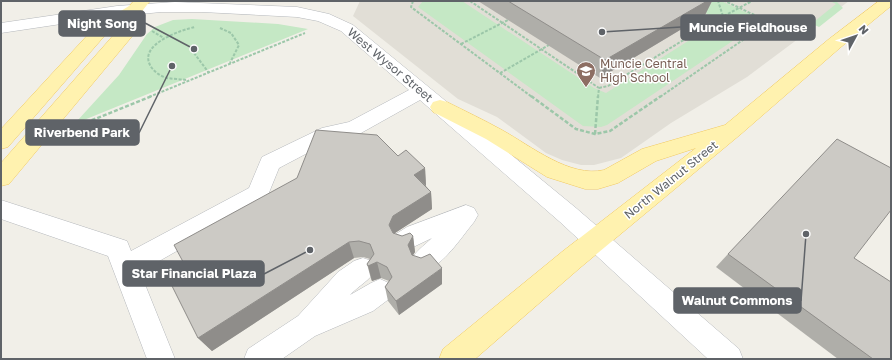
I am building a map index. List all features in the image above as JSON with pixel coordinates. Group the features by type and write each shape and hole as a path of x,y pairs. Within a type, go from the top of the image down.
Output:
{"main road":[{"name":"North Walnut Street","path":"453,359 572,259 597,241 835,43 888,1"},
{"path":"1,142 101,30 139,5"},
{"path":"1,178 134,25 139,5"},
{"path":"440,107 493,134 555,171 585,180 598,180 610,177 649,155 734,128"}],"street":[{"name":"West Wysor Street","path":"1,28 139,5 258,9 323,16 347,28 597,241 729,359"},
{"path":"125,267 258,194 270,163 329,133 354,128 421,92"},
{"path":"1,209 118,249 161,359"},
{"path":"405,241 415,234 466,215 434,253 423,261"},
{"path":"305,327 347,280 363,269"},
{"path":"258,359 305,327 364,302 380,291"}],"path":[{"path":"413,1 411,7 576,129 595,134 610,131 769,22"},
{"path":"470,1 542,48 599,88 608,86 723,16 752,1"},
{"path":"718,1 723,16"},
{"path":"725,1 769,22"},
{"path":"723,16 769,22"},
{"path":"461,44 508,20"},
{"path":"187,80 167,78 154,72 149,66 149,53 153,46 164,38 189,28 196,27"},
{"path":"216,27 226,29 236,39 239,45 230,63"},
{"path":"148,29 164,38"},
{"path":"74,127 308,32"},
{"path":"500,73 549,45"},
{"path":"194,53 209,73"},
{"path":"595,134 599,88"}],"shaded area":[{"name":"Muncie Central High School","path":"360,1 849,1 747,77 671,123 621,158 594,165 581,165 562,160 546,153 497,117 458,99 353,16"}],"green space":[{"path":"423,1 462,1 594,88 606,93 707,29 723,22 682,1 721,1 754,16 761,22 607,125 601,127 583,126 418,7"},
{"path":"830,1 837,2 843,8 819,27 804,20 807,17 815,21 836,4"},
{"path":"192,19 278,24 308,29 79,122 77,121 119,75 147,34 155,27 173,20"}],"building":[{"path":"508,1 707,1 605,60"},
{"path":"316,130 377,135 398,156 406,150 425,168 414,175 431,192 393,216 389,225 393,233 402,236 410,233 413,236 408,245 412,255 421,258 430,254 442,268 396,301 385,287 392,277 387,267 377,262 368,266 367,264 374,254 370,244 359,241 349,242 198,338 170,282 188,271 174,245 297,178"},
{"path":"837,139 891,168 891,210 854,258 891,282 891,359 873,359 728,254"}],"place":[{"name":"Muncie Fieldhouse","path":"602,32"},
{"name":"Night Song","path":"194,49"},
{"name":"Riverbend Park","path":"172,66"},
{"name":"Muncie Central High School","path":"586,88"},
{"name":"Walnut Commons","path":"806,234"},
{"name":"Star Financial Plaza","path":"310,250"}]}
